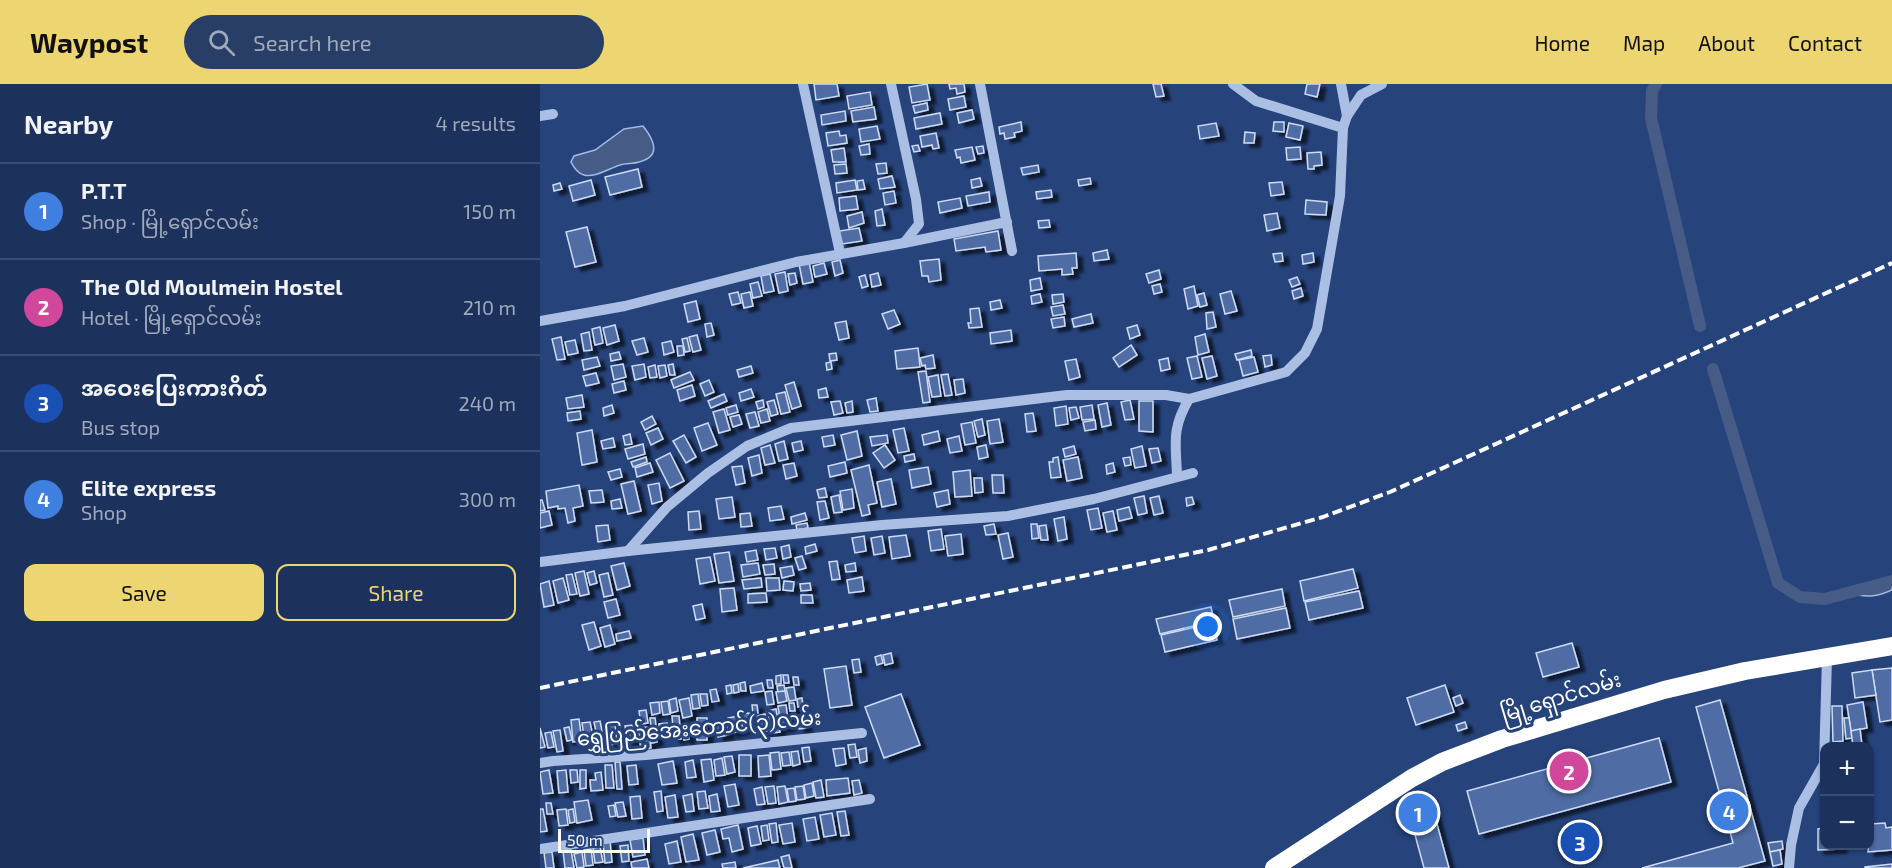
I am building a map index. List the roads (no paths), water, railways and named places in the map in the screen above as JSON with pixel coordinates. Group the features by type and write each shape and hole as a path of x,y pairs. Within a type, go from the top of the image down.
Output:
{"highway":[{"name":"မြို့ရှောင်လမ်း","path":"1274,868 1412,778 1471,750 1569,717 1664,690 1745,671 1892,646"}],"street":[{"path":"803,84 840,253"},
{"path":"891,84 916,199 919,224 904,243"},
{"path":"980,84 1012,251"},
{"path":"1233,84 1256,101 1343,128"},
{"path":"1341,84 1347,116"},
{"path":"628,551 667,507 708,473 747,446 791,428 1067,395 1166,395 1189,399 1286,372 1305,353 1317,329 1339,207 1343,128 1347,116 1360,95 1382,84"},
{"path":"540,116 554,114"},
{"path":"540,321 625,306 796,261 904,243 1007,222"},
{"path":"1177,477 1175,430 1179,415 1189,399"},
{"path":"540,562 882,525 1008,516 1094,499 1193,473"},
{"path":"1790,868 1791,845 1799,808 1824,764 1827,658"},
{"name":"ရွှေပြည်အေးတောင်(၃)လမ်း","path":"540,763 646,755 862,733"},
{"path":"540,849 870,799"}],"water":[{"path":"643,126 654,147 651,156 646,159 588,176 579,173 571,162 574,156 595,150 624,129"},
{"path":"1892,577 1892,590 1873,596 1854,594 1854,586"}],"waterway":[{"path":"1656,84 1652,91 1651,118 1700,326"},
{"path":"1713,369 1778,583 1800,597 1825,599 1892,581"}],"railway":[{"path":"540,688 1208,550 1323,517 1390,492 1892,263"}],"place":[{"name":"The Old Moulmein Hostel","path":"1569,771"},
{"name":"Elite express","path":"1729,811"},
{"name":"P.T.T","path":"1418,813"},
{"name":"အဝေးပြေးကားဂိတ်","path":"1580,842"}]}
